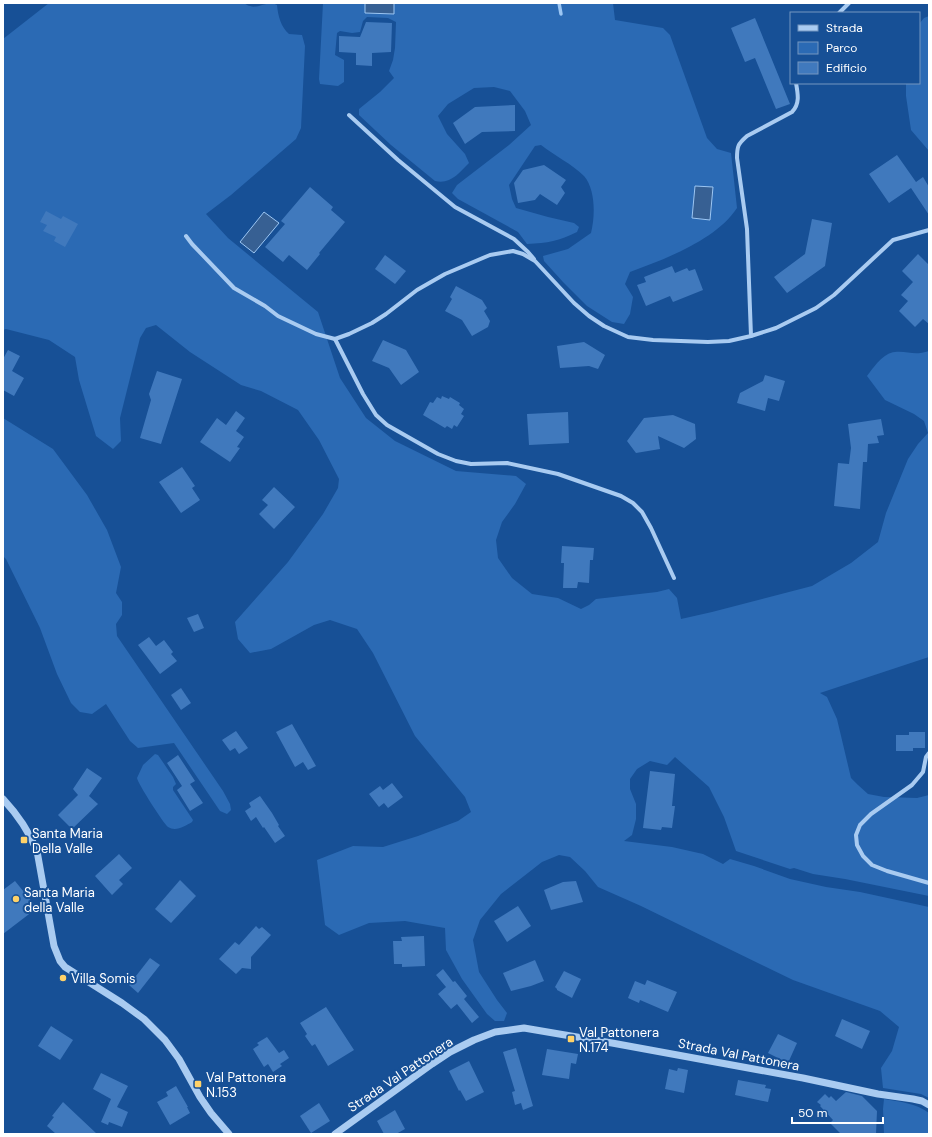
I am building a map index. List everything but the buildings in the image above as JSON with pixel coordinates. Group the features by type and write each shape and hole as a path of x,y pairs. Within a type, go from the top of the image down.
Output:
{"street":[{"path":"840,12 849,3"},
{"path":"751,336 746,229 737,148 741,141 748,136 792,112 796,108 798,98 796,84"},
{"path":"349,115 398,160 455,207 514,239 528,252 574,303 589,316 604,326 628,337 653,340 708,342 729,341 776,328 816,308 834,295 893,240 929,230"},
{"path":"186,236 234,288 265,306 278,316 316,334 335,339 372,323 417,290 445,274 476,260 502,252 513,251 523,254 535,261"},
{"path":"335,339 376,416 387,425 438,454 456,461 471,464 507,463 558,474 621,496 634,503 642,512 674,578"},
{"path":"929,753 926,757 923,772 912,785 871,814 860,825 856,835 857,845 863,856 872,865 887,871 929,883"},
{"path":"3,799 22,822 33,839 37,851 54,946 60,961 72,972 99,987 122,1003 144,1020 165,1040 211,1113 229,1134"},
{"name":"Strada Val Pattonera","path":"335,1134 439,1059 474,1040 495,1032 524,1028 803,1078 878,1094 913,1099 922,1101 929,1105"}],"green space":[{"path":"49,3 244,3 253,7 270,3 277,5 280,21 289,34 302,35 305,46 301,128 296,139 231,195 206,214 228,238 318,312 340,378 366,418 395,441 456,471 516,476 526,484 515,504 502,522 496,540 498,558 512,578 532,594 558,598 581,609 596,599 657,592 669,589 677,598 681,619 812,586 851,563 878,542 886,513 908,459 918,444 928,433 924,421 914,414 885,400 867,376 879,361 891,353 919,353 929,351 929,657 820,693 827,697 837,719 851,778 858,785 868,794 884,797 917,798 929,795 929,896 813,874 794,868 790,869 736,851 724,817 709,787 675,757 667,765 650,761 637,769 630,779 630,789 636,804 636,819 632,835 624,841 672,847 703,854 723,864 730,859 790,879 929,907 929,1098 921,1094 883,1088 881,1068 892,1051 899,1027 880,1011 793,980 641,906 598,887 585,871 570,857 559,855 542,862 501,894 480,920 473,940 479,972 507,1013 504,1021 495,1021 487,1014 462,979 446,950 445,928 405,921 369,923 339,935 325,925 317,860 353,846 383,847 458,821 471,812 465,797 415,736 373,653 357,629 330,620 314,625 271,649 250,653 238,639 235,622 288,562 323,514 338,488 339,479 319,440 298,410 261,391 241,385 190,352 156,325 146,328 140,338 120,418 121,441 113,449 96,436 79,380 75,357 49,340 6,329 3,330 3,39"},
{"path":"323,3 613,3 615,20 663,28 670,35 707,138 717,149 731,153 737,208 716,230 703,239 659,261 630,272 625,284 633,297 630,314 624,324 612,322 587,306 544,261 543,256 568,249 591,233 594,204 591,189 584,176 541,145 535,146 509,185 512,199 516,208 574,223 579,227 577,232 565,238 547,242 527,244 518,232 458,199 452,193 457,185 509,145 531,125 525,111 510,91 494,87 474,88 448,104 438,116 447,134 465,154 469,163 450,180 440,182 435,181 391,145 359,115 359,109 394,78 389,71 395,48 396,22 388,18 367,17 363,21 360,32 352,33 340,31 337,33 335,55 344,60 344,82 338,86 320,84"},
{"path":"929,16 929,151 911,130 906,96 906,84 920,84 920,23 924,18"},
{"path":"3,418 53,449 87,495 107,530 121,567 116,593 122,602 122,615 116,624 117,636 223,791 230,804 231,810 227,814 220,811 174,743 138,748 130,741 106,704 92,714 80,712 71,703 57,674 40,628 6,559 3,556"},
{"path":"155,754 158,755 173,777 176,784 173,787 173,790 193,820 180,828 174,829 168,827 138,782 137,778 143,765"},
{"path":"884,1099 913,1105 929,1113 929,1134 884,1134"}],"shaded area":[{"path":"365,3 394,3 394,14 365,13"},
{"path":"695,186 713,187 710,220 692,218"},
{"path":"264,212 279,223 254,253 240,242"}],"waterway":[{"path":"559,3 561,14"}],"place":[{"name":"Santa Maria Della Valle","path":"24,840"},
{"name":"Santa Maria della Valle","path":"16,899"},
{"name":"Villa Somis","path":"63,978"},
{"name":"Val Pattonera N.174","path":"571,1039"},
{"name":"Val Pattonera N.153","path":"198,1084"}]}
